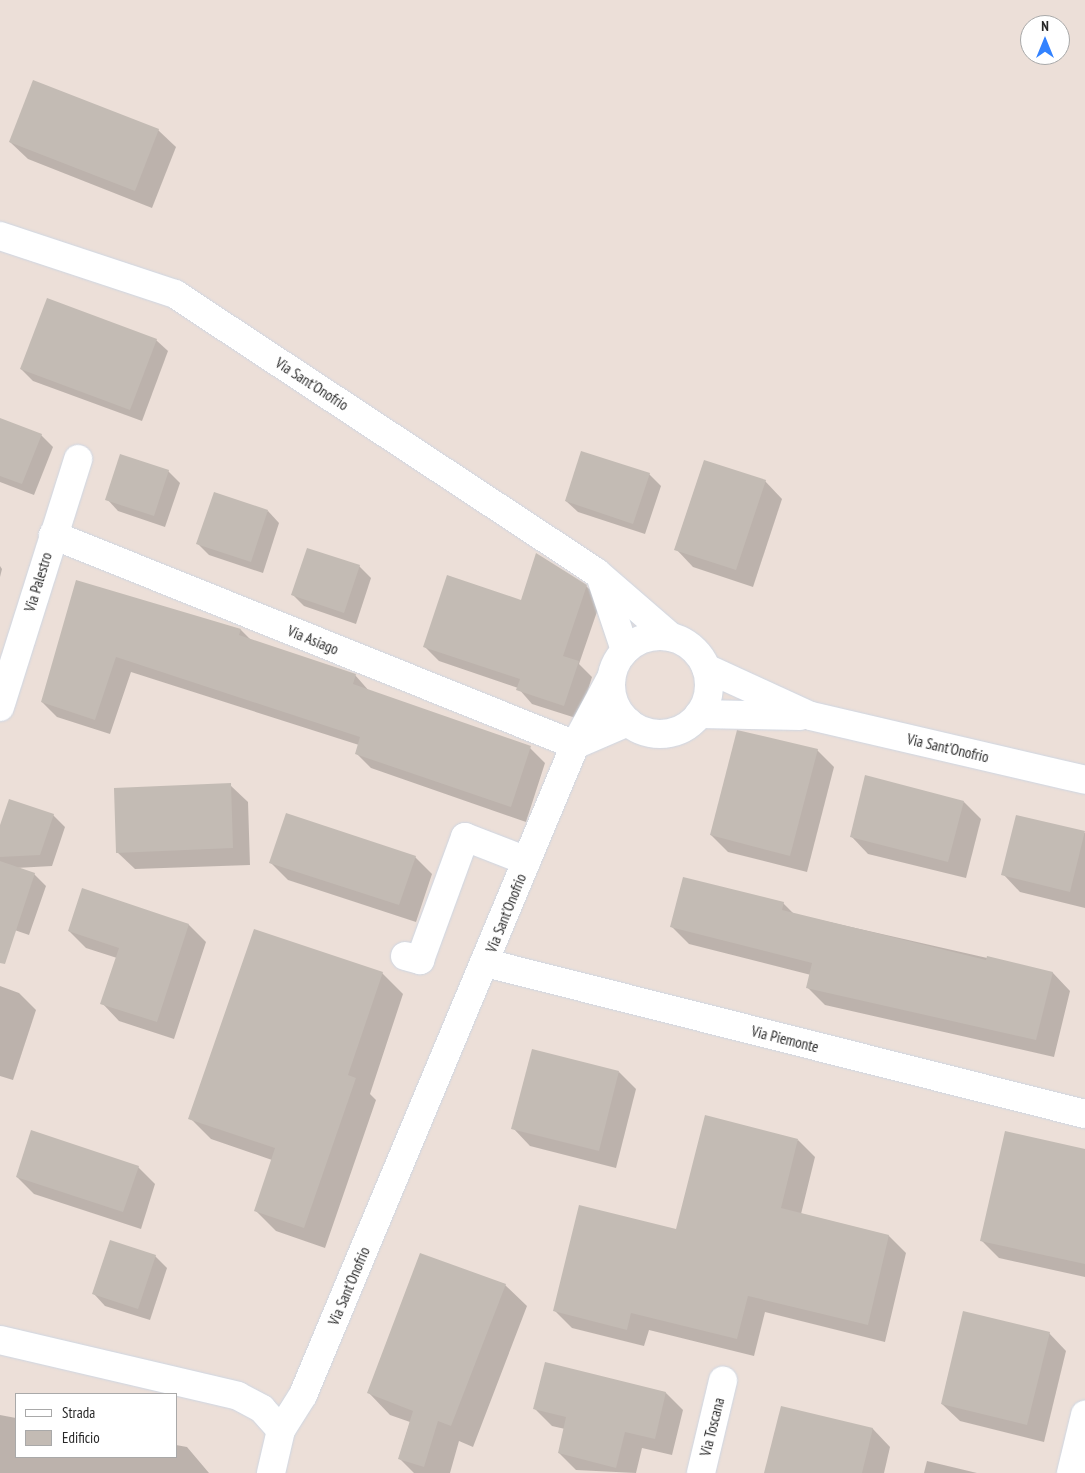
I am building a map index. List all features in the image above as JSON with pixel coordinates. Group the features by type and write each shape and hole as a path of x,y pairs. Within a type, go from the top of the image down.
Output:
{"street":[{"name":"Via Sant'Onofrio","path":"0,236 175,294 601,578 671,637 692,648 706,668 812,716 1085,780"},
{"name":"Via Palestro","path":"0,707 78,458"},
{"name":"Via Asiago","path":"53,535 574,745"},
{"path":"601,578 625,650 655,636 671,637"},
{"name":"Via Sant'Onofrio","path":"271,1473 281,1430 303,1395 486,963 574,745 625,650"},
{"path":"611,678 612,694 628,722 657,734 673,732 699,714 707,700 706,668"},
{"name":"Via Sant'Onofrio","path":"699,714 812,716"},
{"path":"574,745 628,722"},
{"name":"Via Sant'Onofrio","path":"405,956 420,960 465,837 527,861"},
{"name":"Via Piemonte","path":"486,963 1085,1114"},
{"path":"0,1340 238,1396 262,1409 281,1430"},
{"name":"Via Toscana","path":"701,1473 723,1381"},
{"path":"1071,1473 1085,1415"}],"building":[{"path":"33,80 159,129 135,191 9,142"},
{"path":"47,298 157,339 130,410 20,369"},
{"path":"0,418 42,434 22,484 0,476"},
{"path":"581,451 650,473 633,524 565,501"},
{"path":"120,454 169,470 154,516 105,500"},
{"path":"704,460 766,480 736,570 674,550"},
{"path":"214,492 268,510 251,562 196,544"},
{"path":"307,548 360,565 344,613 291,595"},
{"path":"536,553 587,585 563,656 579,661 564,706 516,690 520,679 423,647 447,575 521,600"},
{"path":"76,580 241,629 239,635 356,674 353,684 531,746 511,807 355,754 360,737 116,657 95,720 41,702"},
{"path":"737,730 818,749 790,856 710,835"},
{"path":"865,775 964,801 948,862 850,837"},
{"path":"231,783 233,848 116,853 114,788"},
{"path":"9,799 54,814 40,855 0,857 0,825"},
{"path":"286,813 416,856 399,905 269,863"},
{"path":"1016,815 1085,831 1070,892 1001,875"},
{"path":"0,861 35,873 5,964 0,963"},
{"path":"683,877 784,902 782,910 986,960 987,956 1053,972 1036,1040 806,988 812,963 670,927"},
{"path":"82,888 189,924 157,1022 100,1004 119,948 68,931"},
{"path":"254,929 383,972 348,1075 356,1078 304,1228 254,1211 275,1148 188,1119"},
{"path":"532,1049 619,1071 599,1151 511,1129"},
{"path":"705,1115 798,1139 781,1208 889,1235 868,1325 748,1296 737,1339 631,1313 627,1330 553,1311 579,1205 676,1229"},
{"path":"31,1130 139,1166 123,1212 16,1177"},
{"path":"1005,1131 1085,1149 1085,1264 980,1241"},
{"path":"110,1240 156,1255 138,1309 92,1294"},
{"path":"420,1253 506,1284 451,1426 438,1421 424,1467 398,1459 413,1411 367,1393"},
{"path":"963,1311 1050,1332 1027,1425 941,1404"},
{"path":"545,1362 666,1392 655,1439 625,1432 616,1468 558,1453 566,1417 533,1409"},
{"path":"781,1406 873,1428 862,1473 764,1473"}]}
